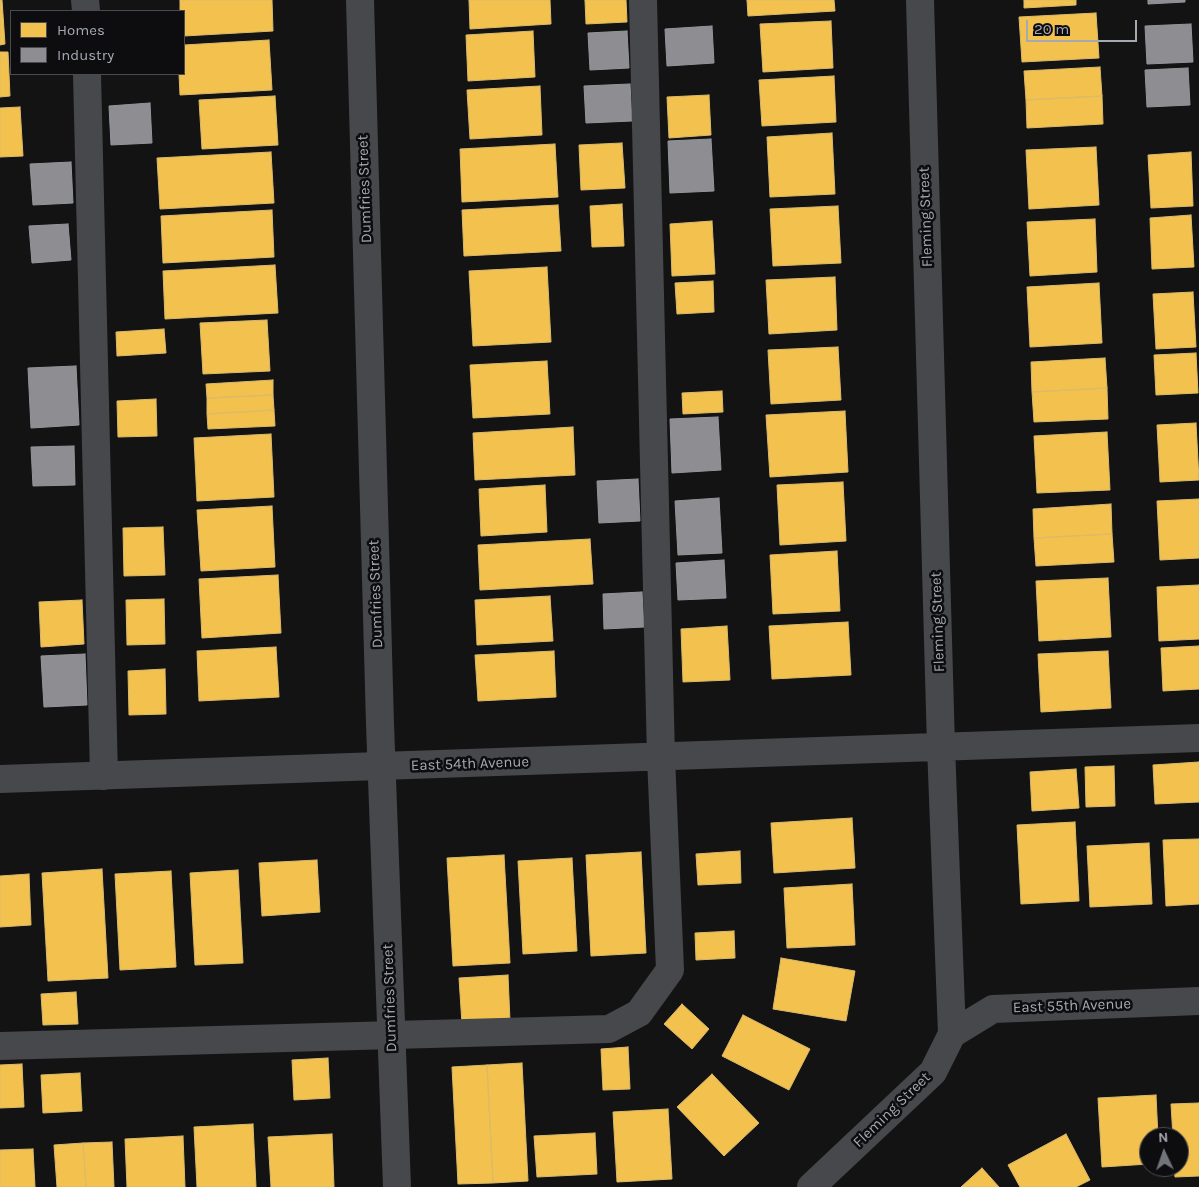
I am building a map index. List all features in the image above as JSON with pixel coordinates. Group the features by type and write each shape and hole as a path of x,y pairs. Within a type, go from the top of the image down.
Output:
{"street":[{"name":"Dumfries Street","path":"360,0 381,767 397,1187"},
{"path":"0,1046 609,1029 639,1013 670,970 660,757 644,0"},
{"name":"Fleming Street","path":"811,1187 933,1072 952,1034 941,746 920,0"},
{"path":"87,75 104,776"},
{"name":"East 54th Avenue","path":"0,779 1199,738"},
{"name":"East 55th Avenue","path":"952,1034 993,1009 1199,1001"}],"building: Homes":[{"path":"0,0 2,0 5,44 0,45"},
{"path":"180,0 272,0 273,31 185,36 185,10 180,10"},
{"path":"469,0 550,0 551,24 470,29"},
{"path":"585,0 626,0 627,22 586,24"},
{"path":"747,0 834,0 835,11 748,16"},
{"path":"1024,0 1076,0 1076,5 1024,8"},
{"path":"1096,13 1099,58 1022,62 1019,17"},
{"path":"831,21 833,68 763,72 760,24"},
{"path":"533,31 535,77 468,81 466,35"},
{"path":"269,40 272,90 180,95 179,75 185,75 185,45"},
{"path":"0,52 8,52 10,96 0,97"},
{"path":"1100,67 1102,96 1026,100 1024,71"},
{"path":"834,76 836,122 762,126 759,80"},
{"path":"540,86 542,135 470,139 467,90"},
{"path":"709,95 711,135 669,138 667,97"},
{"path":"275,96 278,145 202,149 199,100"},
{"path":"1102,96 1103,124 1027,128 1026,100"},
{"path":"20,107 23,156 0,157 0,108"},
{"path":"832,133 835,194 770,197 767,137"},
{"path":"622,143 625,188 581,190 579,145"},
{"path":"555,144 558,197 462,202 460,149"},
{"path":"1096,147 1099,205 1029,209 1026,150"},
{"path":"271,152 274,203 160,209 157,158"},
{"path":"1191,152 1193,206 1151,208 1148,155"},
{"path":"622,204 624,246 592,247 590,206"},
{"path":"558,205 561,251 464,256 462,210"},
{"path":"838,206 841,263 773,266 770,209"},
{"path":"272,210 274,257 163,263 161,216"},
{"path":"1191,215 1194,267 1152,269 1150,218"},
{"path":"1095,219 1097,272 1030,276 1027,222"},
{"path":"712,221 715,274 672,276 670,224"},
{"path":"275,265 278,313 165,319 163,271"},
{"path":"547,267 551,342 473,346 469,271"},
{"path":"835,277 837,330 769,334 766,280"},
{"path":"713,281 714,312 677,314 675,283"},
{"path":"1099,283 1102,343 1030,347 1027,287"},
{"path":"1193,292 1196,347 1156,349 1153,294"},
{"path":"267,320 270,371 203,374 200,323"},
{"path":"164,329 166,353 117,356 116,332"},
{"path":"838,347 841,400 771,404 768,350"},
{"path":"1196,353 1198,393 1156,395 1154,355"},
{"path":"1105,358 1107,388 1032,392 1031,362"},
{"path":"547,361 550,414 473,418 470,365"},
{"path":"273,380 273,395 207,398 206,384"},
{"path":"1107,388 1108,419 1034,422 1032,392"},
{"path":"722,391 723,412 683,414 682,393"},
{"path":"273,395 274,410 207,414 207,398"},
{"path":"156,399 157,436 118,437 117,401"},
{"path":"274,410 275,426 208,429 207,414"},
{"path":"845,411 848,472 770,477 766,415"},
{"path":"1196,423 1199,480 1160,482 1157,425"},
{"path":"573,427 575,475 475,480 473,433"},
{"path":"1107,432 1110,490 1037,493 1034,436"},
{"path":"271,434 274,497 197,501 194,438"},
{"path":"843,482 846,541 780,545 777,485"},
{"path":"545,485 547,532 481,536 479,489"},
{"path":"1199,499 1199,558 1160,560 1157,501"},
{"path":"1111,504 1112,534 1034,538 1033,509"},
{"path":"272,506 275,567 201,571 197,510"},
{"path":"163,527 165,575 124,576 123,528"},
{"path":"1112,534 1114,562 1036,566 1034,538"},
{"path":"590,539 593,584 480,590 478,545"},
{"path":"837,551 840,611 773,614 770,555"},
{"path":"278,575 281,633 202,638 199,579"},
{"path":"1108,578 1111,637 1039,641 1036,581"},
{"path":"1199,585 1199,639 1159,641 1157,587"},
{"path":"550,596 553,641 477,645 475,600"},
{"path":"164,599 165,644 127,645 126,600"},
{"path":"82,600 84,644 41,647 39,602"},
{"path":"848,622 851,675 772,679 769,626"},
{"path":"727,626 730,680 683,682 681,629"},
{"path":"1199,646 1199,689 1163,691 1161,648"},
{"path":"276,647 279,697 199,701 197,651"},
{"path":"554,651 556,697 478,701 475,655"},
{"path":"1108,651 1111,708 1041,712 1038,654"},
{"path":"165,669 166,714 129,715 128,671"},
{"path":"1199,762 1199,802 1155,804 1153,765"},
{"path":"1114,766 1115,806 1086,807 1085,767"},
{"path":"1076,769 1079,808 1032,811 1030,772"},
{"path":"852,818 855,868 774,873 771,823"},
{"path":"1075,822 1079,901 1021,904 1017,825"},
{"path":"1199,839 1199,904 1166,906 1163,840"},
{"path":"1149,843 1152,904 1090,907 1087,846"},
{"path":"740,851 741,883 698,885 696,854"},
{"path":"641,852 646,953 591,956 586,855"},
{"path":"504,855 510,963 453,966 447,858"},
{"path":"572,858 577,951 523,954 518,861"},
{"path":"317,860 320,912 262,916 259,863"},
{"path":"102,869 108,978 48,981 42,873"},
{"path":"238,870 243,963 195,965 190,873"},
{"path":"171,871 176,967 120,970 115,874"},
{"path":"29,874 31,925 0,927 0,876"},
{"path":"852,884 855,945 787,948 784,888"},
{"path":"734,931 735,958 696,960 695,933"},
{"path":"781,958 855,971 846,1021 773,1009"},
{"path":"508,975 510,1021 462,1024 459,978"},
{"path":"76,992 78,1024 43,1025 41,994"},
{"path":"682,1004 709,1029 692,1049 664,1024"},
{"path":"743,1015 810,1049 789,1090 722,1056"},
{"path":"628,1047 630,1089 603,1090 601,1049"},
{"path":"328,1058 330,1098 294,1100 292,1060"},
{"path":"522,1063 528,1181 493,1183 487,1065"},
{"path":"22,1064 24,1107 0,1108 0,1065"},
{"path":"487,1065 493,1183 458,1184 452,1067"},
{"path":"80,1073 82,1111 43,1113 41,1075"},
{"path":"712,1074 759,1123 724,1156 677,1107"},
{"path":"1156,1095 1158,1127 1139,1127 1139,1165 1102,1167 1098,1098"},
{"path":"1199,1103 1199,1176 1189,1176 1189,1127 1172,1127 1171,1104"},
{"path":"668,1109 672,1179 617,1182 613,1112"},
{"path":"253,1124 256,1187 197,1187 194,1127"},
{"path":"595,1133 597,1174 537,1177 534,1136"},
{"path":"332,1134 334,1187 271,1187 268,1137"},
{"path":"1066,1134 1090,1180 1076,1187 1020,1187 1008,1165"},
{"path":"183,1136 185,1187 127,1187 125,1139"},
{"path":"112,1142 114,1187 86,1187 83,1143"},
{"path":"83,1143 86,1187 57,1187 54,1145"},
{"path":"33,1149 35,1187 0,1187 0,1150"},
{"path":"982,1168 999,1187 961,1187"}],"building: Industry":[{"path":"1148,0 1185,0 1185,2 1148,4"},
{"path":"1191,24 1193,62 1147,64 1145,26"},
{"path":"712,26 714,63 667,66 665,29"},
{"path":"627,31 629,68 590,70 588,33"},
{"path":"1188,68 1190,105 1147,107 1145,70"},
{"path":"630,84 632,121 586,123 584,86"},
{"path":"150,103 152,143 111,145 109,106"},
{"path":"711,139 714,191 670,193 668,141"},
{"path":"71,162 73,203 33,205 30,164"},
{"path":"68,224 71,260 32,263 29,226"},
{"path":"76,366 79,425 31,428 28,368"},
{"path":"718,417 721,470 672,473 670,419"},
{"path":"74,446 75,485 33,486 31,447"},
{"path":"638,479 640,521 599,523 597,481"},
{"path":"719,498 722,553 678,555 675,501"},
{"path":"724,560 726,598 678,600 676,563"},
{"path":"642,592 644,627 604,629 603,594"},
{"path":"85,654 87,705 44,707 41,656"}]}
